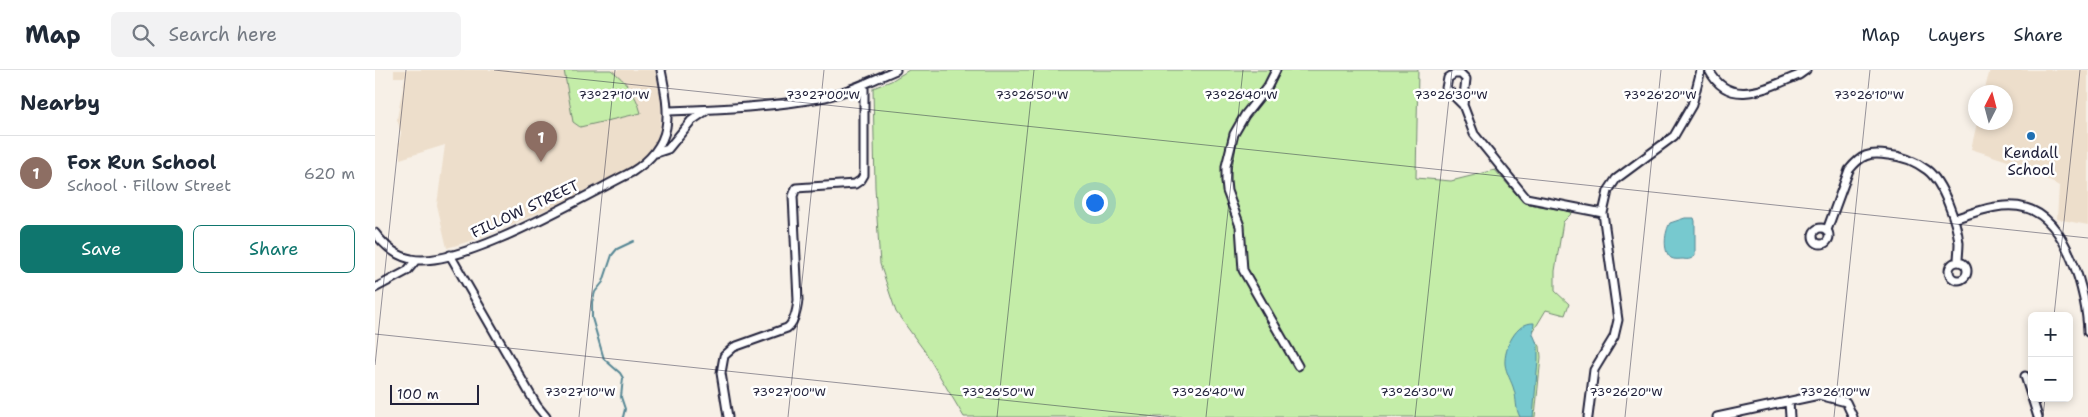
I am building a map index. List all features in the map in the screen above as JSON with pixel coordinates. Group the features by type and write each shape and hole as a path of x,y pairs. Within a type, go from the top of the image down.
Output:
{"street":[{"path":"661,70 668,111"},
{"name":"FILLOW STREET","path":"375,233 391,250 405,257 416,260 450,255 498,240 645,164 656,153 666,130 668,111 710,109 827,96 865,84 897,70"},
{"path":"1276,70 1268,86 1245,115 1234,134 1227,166 1226,181 1227,191 1240,226 1243,270 1299,366"},
{"path":"1588,417 1593,370 1614,337 1618,320 1603,213 1608,191 1616,179 1674,136 1692,106 1701,70"},
{"path":"1709,70 1715,81 1733,92 1749,93 1799,75 1806,70"},
{"path":"728,417 721,373 724,356 734,347 787,328 792,324 797,309 793,196 796,188 855,184 864,175 865,84"},
{"path":"1463,105 1467,119 1478,140 1526,198 1603,213"},
{"name":"FILLOW STREET","path":"656,153 669,149 691,121 710,109"},
{"path":"666,130 683,132"},
{"path":"1827,230 1849,170 1863,155 1874,153 1898,156 1913,161 1929,171 1938,183 1954,219 1959,243 1958,262"},
{"path":"1954,219 1991,208 2011,206 2026,208 2046,218 2064,242 2079,279 2088,332"},
{"path":"450,255 537,406 546,417"},
{"path":"375,288 407,271 416,260"},
{"path":"2025,376 2028,385"},
{"path":"1717,417 1819,395 1846,402 1853,417"},
{"path":"1789,402 1790,417"},
{"path":"2033,402 2038,417"}],"shaded area":[{"path":"394,70 655,70 662,101 660,127 656,142 636,165 557,205 477,239 447,248 437,205 445,145 400,159 399,142 401,133 397,119 405,77 394,77"},
{"name":"Kendall School","path":"1990,70 2088,70 2088,225 2057,219 2059,186 2020,165 1971,149 1975,130 2013,130 2013,85 1986,85"}],"green space":[{"path":"564,70 611,70 630,88 641,113 580,127 573,122"},
{"path":"909,70 1418,70 1416,178 1451,181 1495,170 1524,203 1573,212 1563,222 1555,271 1555,291 1569,304 1565,315 1546,310 1531,335 1540,346 1541,357 1535,417 964,417 926,353 896,312 880,264 875,187 873,88 891,81"}],"water":[{"path":"1685,218 1694,218 1695,221 1695,256 1691,259 1672,259 1668,255 1665,246 1667,231 1670,223"},
{"path":"1534,323 1533,334 1538,346 1538,360 1533,417 1520,417 1505,358 1512,337 1522,327"}],"waterway":[{"path":"623,417 625,409 621,397 623,378 604,359 592,318 592,302 595,292 603,282 612,255 617,249 634,241"}],"place":[{"name":"Kendall School","path":"2031,136"},
{"name":"Fox Run School","path":"541,162"}]}
